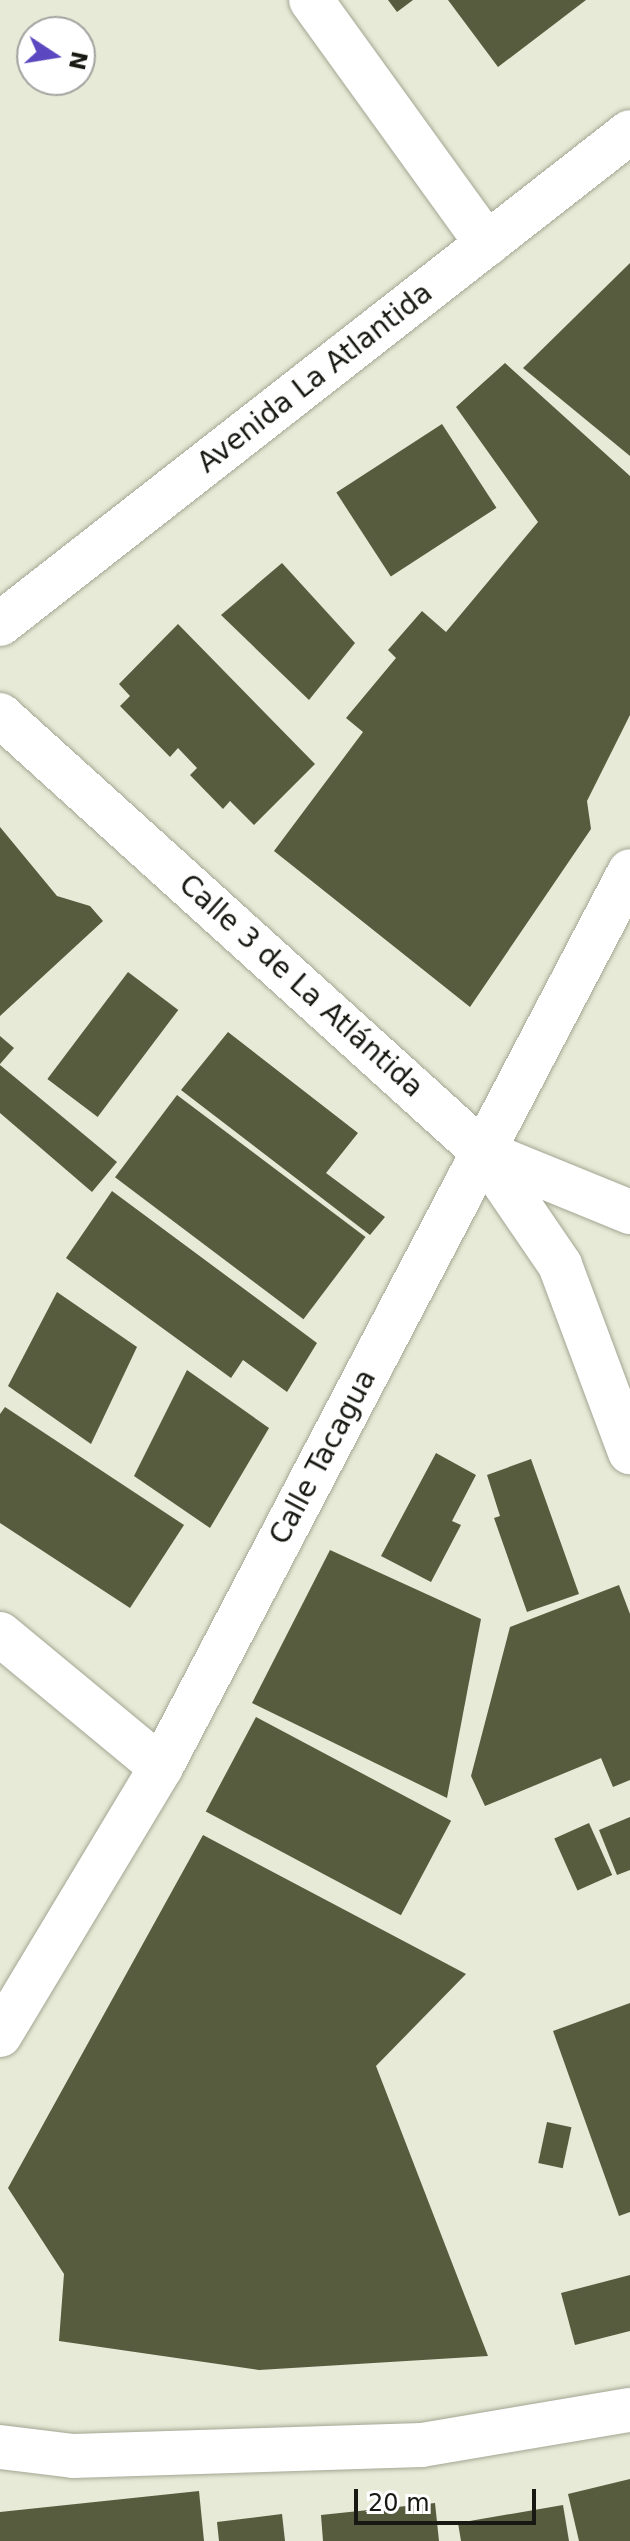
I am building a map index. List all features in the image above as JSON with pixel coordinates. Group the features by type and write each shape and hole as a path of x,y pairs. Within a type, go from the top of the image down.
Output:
{"street":[{"path":"311,0 487,244"},
{"name":"Avenida La Atlantida","path":"0,624 630,132"},
{"name":"Calle 3 de La Atlántida","path":"0,715 483,1152 630,1212"},
{"name":"Calle Tacagua","path":"0,2035 161,1767 630,871"},
{"path":"483,1152 560,1265 630,1452"},
{"path":"0,1634 161,1767"},
{"path":"0,2447 73,2456 422,2445 630,2410"}],"building":[{"path":"388,0 413,0 397,12"},
{"path":"448,0 586,0 498,67"},
{"path":"630,263 630,456 523,368"},
{"path":"505,363 630,476 630,715 587,801 591,829 470,1007 274,851 363,732 346,718 396,658 388,650 422,611 446,632 538,522 456,407"},
{"path":"442,424 496,508 391,576 336,493"},
{"path":"282,563 355,643 309,700 221,615"},
{"path":"178,624 315,764 254,825 230,801 223,809 190,775 197,768 178,748 170,757 120,706 130,696 119,684"},
{"path":"0,827 57,896 90,906 103,921 0,1016"},
{"path":"128,972 178,1010 98,1117 47,1079"},
{"path":"228,1032 358,1133 326,1173 385,1217 370,1235 181,1090"},
{"path":"0,1036 14,1048 0,1064"},
{"path":"0,1065 117,1162 92,1192 0,1113"},
{"path":"177,1095 365,1237 303,1319 115,1177"},
{"path":"112,1191 317,1343 287,1392 243,1360 231,1378 66,1258"},
{"path":"57,1292 137,1347 91,1444 8,1386"},
{"path":"187,1370 269,1428 210,1528 134,1476"},
{"path":"5,1407 184,1525 130,1608 0,1523 0,1414"},
{"path":"436,1453 476,1475 452,1521 461,1525 431,1582 381,1556"},
{"path":"531,1459 579,1594 527,1612 494,1518 500,1516 487,1475"},
{"path":"330,1550 481,1619 447,1798 252,1703"},
{"path":"619,1585 630,1614 630,1780 613,1787 601,1758 485,1806 471,1776 510,1627"},
{"path":"256,1717 451,1821 401,1915 206,1811"},
{"path":"630,1817 630,1870 617,1875 599,1830"},
{"path":"589,1823 612,1875 577,1891 554,1838"},
{"path":"203,1835 466,1974 376,2066 488,2356 259,2370 59,2341 64,2274 8,2188"},
{"path":"630,2003 630,2212 619,2216 553,2031"},
{"path":"547,2122 571,2127 563,2168 538,2163"},
{"path":"630,2275 630,2331 575,2345 561,2293"},
{"path":"630,2479 630,2541 579,2541 568,2494"},
{"path":"199,2491 204,2541 0,2541 0,2512"},
{"path":"435,2503 439,2541 323,2541 321,2515"},
{"path":"563,2505 569,2541 461,2541 458,2523"},
{"path":"282,2514 285,2541 219,2541 217,2522"}]}
